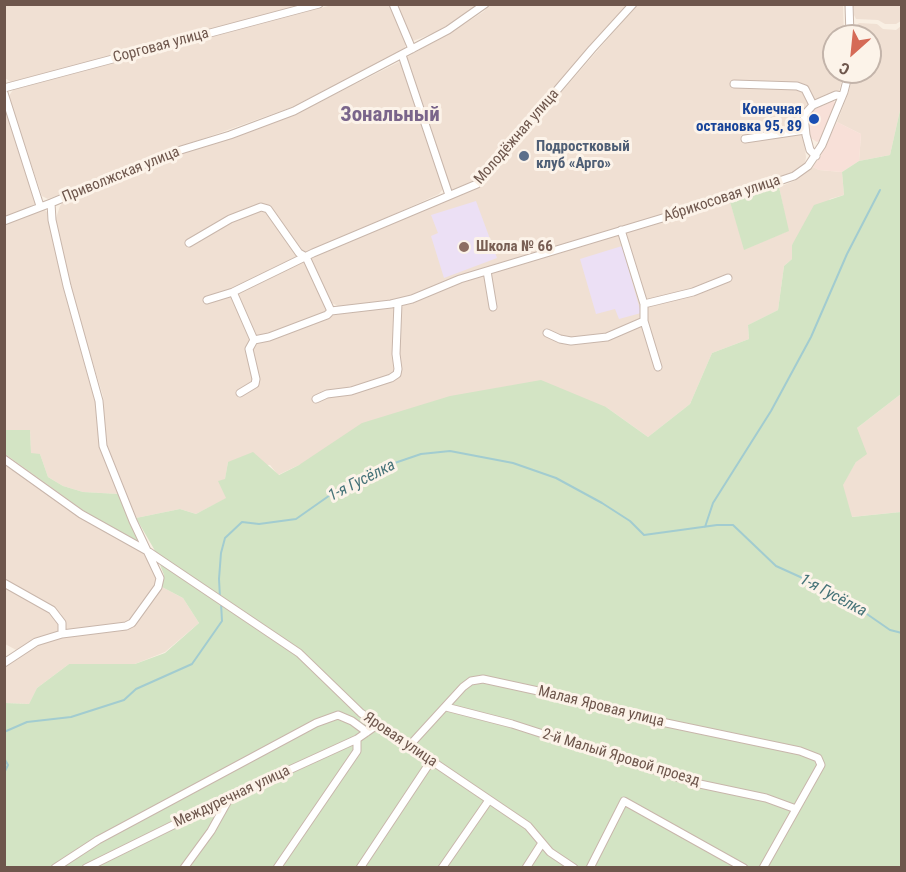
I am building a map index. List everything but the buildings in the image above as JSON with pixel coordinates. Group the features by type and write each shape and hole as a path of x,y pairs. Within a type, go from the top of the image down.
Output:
{"street":[{"name":"Сорговая улица","path":"4,88 319,4"},
{"path":"393,4 411,49"},
{"name":"Приволжская улица","path":"62,634 119,628 132,623 158,587 160,578 103,446 99,401 66,286 52,220 51,203 171,153 230,135 294,111 448,30 486,4"},
{"name":"Молодёжная улица","path":"207,300 232,292 306,257 449,195 469,189 484,178 633,4"},
{"path":"849,4 850,24"},
{"path":"402,55 449,195"},
{"path":"734,84 805,88 813,105"},
{"name":"Абрикосовая улица","path":"254,340 269,337 327,315 331,311 398,303 412,299 487,270 794,176 808,166 816,156 830,128 846,84"},
{"path":"4,93 40,206"},
{"path":"816,156 810,150 804,115 813,105 836,95 842,96"},
{"path":"745,139 805,130"},
{"path":"4,221 51,203"},
{"path":"189,243 230,219 261,207 268,208 299,253 306,257 331,311"},
{"path":"621,230 644,304 644,321 658,367"},
{"path":"487,270 493,307"},
{"path":"644,304 693,291 728,278"},
{"path":"232,292 254,340 249,349 256,379 255,384 240,393"},
{"path":"316,399 327,394 351,391 392,378 397,374 398,303"},
{"path":"547,333 560,339 571,340 607,338 644,321"},
{"name":"Яровая улица","path":"4,459 81,514 149,552 299,653 361,713 528,826 550,852 574,867"},
{"path":"4,583 52,609 62,623 62,634 36,642 4,663"},
{"name":"Малая Яровая улица","path":"409,746 471,681 483,679 575,699 652,720 800,750 818,758 821,765 796,809"},
{"name":"2-й Малый Яровой проезд","path":"446,707 512,724 695,783 766,798 796,809"},
{"path":"55,867 98,840 316,723 338,715 352,721 367,732"},
{"name":"Междуречная улица","path":"87,867 230,797 357,739 377,725"},
{"path":"277,867 357,751 357,739"},
{"path":"360,867 431,760"},
{"path":"184,867 211,831 230,797"},
{"path":"442,867 489,800"},
{"path":"590,867 624,801 744,867"},
{"path":"763,867 796,809"},
{"path":"526,867 542,843"}],"shaded area":[{"path":"5,5 310,5 11,82 5,78"},
{"path":"332,5 389,5 406,42 405,48 292,107 169,151 48,199 42,196 8,97 13,90"},
{"path":"398,5 480,5 447,28 413,41 410,39"},
{"path":"490,5 629,5 477,182 451,191 407,57 450,33"},
{"path":"637,5 843,5 844,24 822,24 822,84 841,84 839,92 807,104 801,118 805,163 794,172 691,206 458,276 443,284 390,302 338,306 330,302 310,262 314,254 479,187"},
{"path":"853,5 901,5 901,21 896,24 885,24 878,20 856,19"},
{"path":"901,26 901,106 890,155 859,161 861,134 837,122 851,84 882,84 882,28 896,30"},
{"path":"399,62 402,64 443,189 439,194 306,254 327,311 331,316 342,312 403,304 483,275 730,202 745,249 788,231 779,187 794,181 813,167 819,170 842,172 844,195 830,199 792,245 792,259 784,266 778,310 748,325 749,339 712,353 690,404 648,437 606,407 299,465 278,475 270,465 228,462 225,480 219,481 227,498 196,514 180,509 136,518 106,445 103,396 69,286 55,221 60,206 64,201 172,157 296,114"},
{"path":"832,100 836,103 823,139 817,142 809,137 808,117 813,110"},
{"path":"4,106 37,203 5,218 4,218"},
{"path":"837,122 861,134 859,161 842,172 819,170 813,167"},
{"name":"Школа № 66","path":"476,201 497,258 444,278 431,236 438,233 431,215"},
{"path":"44,209 48,213 63,287 95,402 101,446 119,494 83,492 63,486 48,477 40,454 31,454 30,430 5,430 5,224"},
{"path":"622,246 641,313 619,319 615,309 596,314 580,259"},
{"path":"901,394 901,512 851,517 842,485 856,462 857,428"},
{"path":"4,454 84,511 138,542 140,541 157,578 155,586 125,624 68,631 61,614 54,607 5,580"},
{"path":"4,586 52,612 60,624 59,630 20,652 5,644"},
{"path":"162,587 183,598 199,623 165,652 135,664 69,664 37,688 29,704 5,703 5,665 37,645 62,638 127,629 133,625"}],"green space":[{"path":"901,106 901,394 857,428 867,454 856,462 843,485 852,517 901,512 901,867 5,868 5,703 29,704 37,688 69,664 135,664 165,653 199,623 183,598 162,587 164,575 154,549 136,518 180,509 196,514 226,498 218,481 225,479 228,462 253,452 279,475 299,465 362,423 450,396 541,380 606,407 648,437 690,404 712,353 749,339 748,325 778,310 784,266 792,259 792,245 814,205 844,195 842,172 859,161 890,155"},
{"path":"779,187 789,231 744,250 730,202"},
{"path":"5,430 30,430 31,453 40,454 48,477 63,486 83,492 119,494 140,541 138,543 84,511 5,454"}],"waterway":[{"path":"705,527 713,503 771,411 811,337 847,254 880,190"},
{"name":"1-я Гусёлка","path":"220,598 221,553 225,538 242,522 259,524 296,519 333,493 380,468 421,454 450,451 513,463 556,478 630,521 644,535 733,525 776,566 818,585 890,630 902,633"},
{"name":"1-я Гусёлка","path":"4,732 27,722 71,717 124,700 136,689 192,664 222,621 221,603"},
{"name":"1-я Гусёлка","path":"4,758 8,765 4,773"}],"place":[{"name":"Конечная остановка 95, 89","path":"814,119"},
{"name":"Подростковый клуб «Арго»","path":"524,156"},
{"name":"Школа № 66","path":"464,247"}],"district":[{"name":"Зональный","path":"390,116"}]}
